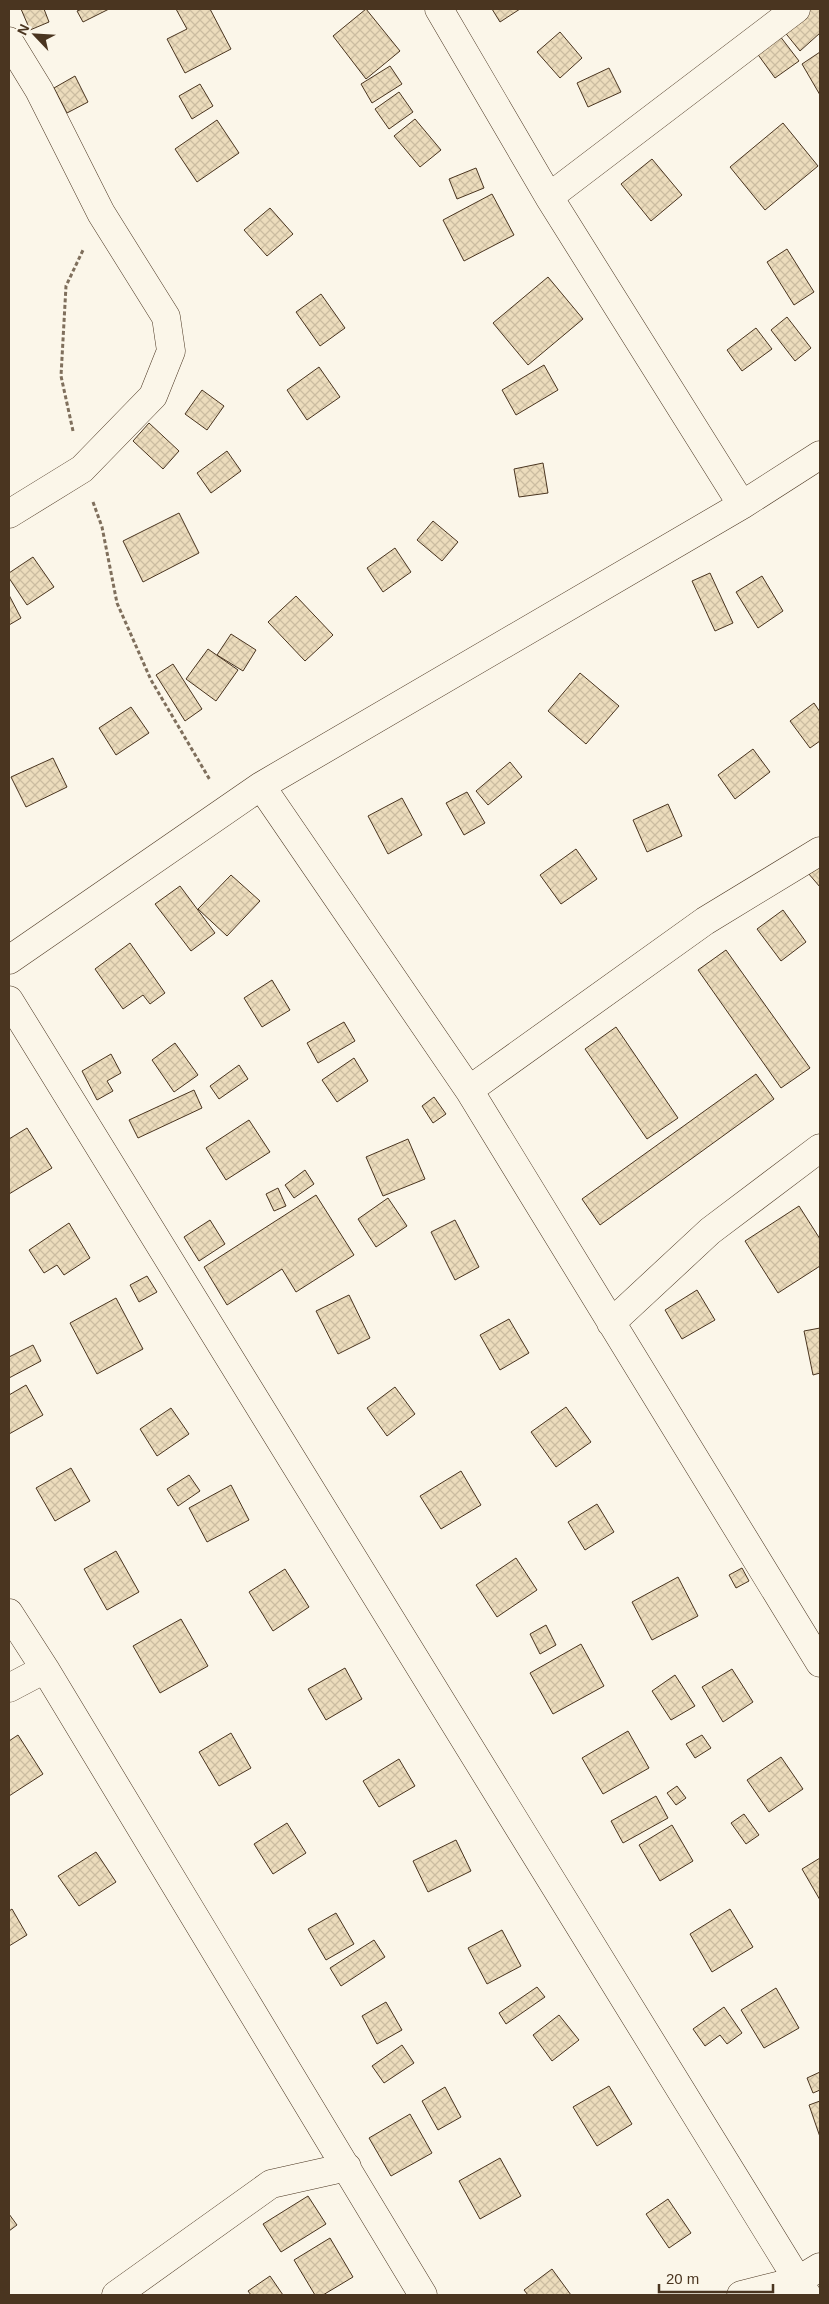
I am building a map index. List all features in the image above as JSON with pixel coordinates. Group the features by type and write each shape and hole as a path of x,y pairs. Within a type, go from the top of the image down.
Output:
{"street":[{"path":"439,9 549,197 742,505"},
{"path":"549,197 796,9"},
{"path":"9,41 39,90 101,214 166,317 171,351 153,396 82,469 9,514"},
{"path":"9,960 261,786 742,505 820,455"},
{"path":"261,786 469,1090 820,1663"},
{"path":"469,1090 705,920 820,850"},
{"path":"9,1000 802,2288"},
{"path":"611,1323 710,1231 820,1148"},
{"path":"9,1613 45,1669 347,2167 422,2295"},
{"path":"9,1688 45,1669"},
{"path":"116,2295 271,2184 347,2167"},
{"path":"741,2295 802,2288 820,2267"}],"path":[{"path":"101,214 66,286 60,376 82,469 102,527 118,603 151,680 227,809"}],"building":[{"path":"21,9 44,9 49,22 30,30"},
{"path":"82,9 109,9 83,22 77,11"},
{"path":"176,9 210,9 231,49 185,73 167,39 187,29"},
{"path":"366,9 400,51 366,79 333,36"},
{"path":"492,9 520,9 500,22"},
{"path":"807,9 820,9 820,33 800,51 783,30"},
{"path":"773,27 799,61 775,78 751,45"},
{"path":"560,32 582,58 560,78 537,52"},
{"path":"820,52 820,95 802,64"},
{"path":"390,66 402,84 372,103 361,84"},
{"path":"609,68 621,92 588,107 577,83"},
{"path":"75,76 88,102 67,113 54,88"},
{"path":"200,84 213,106 192,119 179,96"},
{"path":"399,92 413,112 389,129 375,109"},
{"path":"415,119 441,150 420,167 394,136"},
{"path":"217,120 239,153 197,182 175,149"},
{"path":"783,123 818,166 765,210 730,167"},
{"path":"652,159 682,195 651,221 621,184"},
{"path":"476,168 484,188 457,199 449,179"},
{"path":"492,194 514,235 464,261 443,220"},
{"path":"270,208 293,234 267,256 244,230"},
{"path":"787,249 814,292 794,305 767,262"},
{"path":"548,277 583,319 528,365 493,323"},
{"path":"321,294 345,328 320,346 296,312"},
{"path":"787,317 811,348 795,361 771,330"},
{"path":"756,328 772,349 742,371 727,350"},
{"path":"544,365 558,390 516,415 502,390"},
{"path":"319,367 340,397 307,420 287,390"},
{"path":"202,390 224,406 207,430 185,414"},
{"path":"149,423 179,451 163,469 133,441"},
{"path":"227,451 241,471 211,493 197,473"},
{"path":"543,463 548,493 519,497 514,469"},
{"path":"179,513 199,553 143,582 123,541"},
{"path":"433,521 458,542 442,561 417,540"},
{"path":"395,548 411,572 383,592 367,568"},
{"path":"33,557 54,587 27,605 9,578 9,573"},
{"path":"710,573 733,623 715,631 692,581"},
{"path":"762,576 783,611 758,628 736,592"},
{"path":"9,595 21,618 9,625"},
{"path":"296,596 333,635 305,661 268,622"},
{"path":"231,634 256,650 243,671 217,655"},
{"path":"208,649 238,670 216,701 186,679"},
{"path":"173,664 202,709 185,721 156,675"},
{"path":"580,673 619,706 586,744 548,711"},
{"path":"814,703 820,712 820,741 810,748 790,721"},
{"path":"131,707 149,733 116,755 99,728"},
{"path":"753,749 770,772 735,799 718,775"},
{"path":"53,758 67,787 26,807 11,777"},
{"path":"510,762 522,777 488,805 476,791"},
{"path":"467,792 485,823 464,835 446,803"},
{"path":"402,798 422,835 388,854 368,816"},
{"path":"668,804 682,836 647,852 633,820"},
{"path":"576,849 597,879 561,904 540,875"},
{"path":"820,863 820,887 808,873"},
{"path":"231,875 260,901 227,936 198,909"},
{"path":"180,886 215,933 191,951 155,904"},
{"path":"783,910 806,942 781,961 757,929"},
{"path":"130,943 165,993 150,1004 143,995 123,1009 95,969"},
{"path":"726,950 810,1068 781,1088 698,970"},
{"path":"272,980 290,1010 262,1027 244,998"},
{"path":"344,1022 355,1041 318,1063 307,1043"},
{"path":"616,1027 678,1118 647,1139 585,1049"},
{"path":"175,1043 198,1075 174,1092 152,1060"},
{"path":"111,1054 121,1073 107,1081 113,1091 97,1100 82,1071"},
{"path":"354,1058 368,1081 337,1102 322,1080"},
{"path":"239,1065 248,1079 219,1099 210,1086"},
{"path":"756,1074 774,1099 600,1225 582,1199"},
{"path":"194,1090 202,1108 138,1138 129,1120"},
{"path":"434,1097 446,1114 433,1123 422,1106"},
{"path":"249,1120 270,1152 226,1180 206,1148"},
{"path":"27,1128 52,1168 9,1194 9,1139"},
{"path":"408,1139 425,1179 383,1196 366,1157"},
{"path":"305,1170 314,1184 294,1198 285,1185"},
{"path":"278,1188 286,1206 274,1211 266,1194"},
{"path":"316,1195 354,1255 296,1292 282,1269 227,1305 204,1267"},
{"path":"388,1198 407,1226 376,1247 358,1219"},
{"path":"799,1206 820,1239 820,1266 778,1293 745,1241"},
{"path":"210,1220 225,1244 199,1261 184,1237"},
{"path":"455,1220 479,1267 455,1280 431,1232"},
{"path":"69,1223 90,1258 64,1275 57,1265 44,1273 29,1250"},
{"path":"147,1276 157,1292 139,1302 130,1285"},
{"path":"697,1290 715,1320 682,1339 665,1310"},
{"path":"349,1295 370,1338 338,1354 316,1311"},
{"path":"116,1298 143,1349 97,1374 70,1323"},
{"path":"509,1319 529,1353 500,1370 480,1335"},
{"path":"820,1328 820,1373 813,1375 804,1331"},
{"path":"33,1345 41,1361 9,1378 9,1357"},
{"path":"26,1385 43,1415 9,1434 9,1395"},
{"path":"395,1387 415,1414 387,1436 367,1408"},
{"path":"566,1407 591,1442 556,1467 531,1432"},
{"path":"171,1408 189,1434 157,1456 140,1429"},
{"path":"71,1468 90,1501 55,1521 36,1488"},
{"path":"461,1471 481,1505 441,1529 420,1496"},
{"path":"189,1475 200,1491 178,1506 167,1489"},
{"path":"231,1485 249,1520 207,1542 189,1508"},
{"path":"597,1504 614,1532 585,1550 568,1522"},
{"path":"116,1551 139,1592 107,1610 84,1569"},
{"path":"516,1558 537,1590 497,1617 476,1585"},
{"path":"742,1568 749,1581 736,1588 729,1575"},
{"path":"285,1569 309,1607 273,1631 249,1592"},
{"path":"678,1577 698,1616 652,1640 632,1602"},
{"path":"181,1619 208,1666 160,1693 133,1646"},
{"path":"546,1625 556,1645 540,1654 530,1634"},
{"path":"581,1644 604,1686 553,1714 530,1673"},
{"path":"345,1668 362,1699 326,1720 308,1689"},
{"path":"732,1669 753,1702 723,1722 702,1687"},
{"path":"675,1675 695,1706 671,1720 652,1691"},
{"path":"628,1731 649,1768 603,1794 582,1758"},
{"path":"231,1733 251,1768 219,1786 199,1752"},
{"path":"18,1735 43,1774 9,1796 9,1741"},
{"path":"702,1735 711,1748 695,1758 686,1744"},
{"path":"781,1757 803,1789 769,1812 747,1780"},
{"path":"399,1759 415,1786 379,1807 363,1781"},
{"path":"677,1786 686,1798 676,1805 667,1793"},
{"path":"656,1796 668,1818 623,1843 611,1821"},
{"path":"744,1814 759,1835 746,1844 731,1823"},
{"path":"287,1823 306,1853 273,1874 254,1844"},
{"path":"672,1825 693,1861 660,1881 639,1845"},
{"path":"456,1840 471,1871 428,1892 413,1861"},
{"path":"96,1852 116,1882 79,1906 58,1876"},
{"path":"820,1858 820,1900 802,1869"},
{"path":"12,1909 27,1935 9,1946 9,1911"},
{"path":"730,1909 753,1947 712,1972 690,1934"},
{"path":"336,1913 354,1944 326,1960 308,1929"},
{"path":"502,1930 521,1966 487,1984 468,1948"},
{"path":"374,1940 385,1957 341,1986 330,1968"},
{"path":"537,1987 545,1997 506,2024 499,2013"},
{"path":"776,1988 799,2028 764,2048 741,2010"},
{"path":"386,2002 402,2030 377,2044 362,2016"},
{"path":"724,2007 742,2033 727,2044 720,2035 705,2046 693,2029"},
{"path":"559,2015 579,2040 552,2061 533,2035"},
{"path":"402,2045 414,2063 384,2083 372,2066"},
{"path":"820,2072 820,2090 813,2093 807,2078"},
{"path":"609,2086 632,2124 597,2146 573,2107"},
{"path":"445,2087 461,2117 438,2130 422,2101"},
{"path":"820,2101 820,2137 809,2105"},
{"path":"410,2114 432,2153 391,2176 369,2138"},
{"path":"500,2158 521,2196 480,2219 459,2181"},
{"path":"308,2196 326,2224 281,2252 263,2224"},
{"path":"668,2199 691,2233 669,2248 646,2214"},
{"path":"9,2214 17,2225 9,2231"},
{"path":"330,2238 353,2277 323,2295 315,2295 294,2260"},
{"path":"552,2269 571,2295 528,2295 524,2290"},
{"path":"270,2276 283,2295 251,2295 248,2291"}]}
